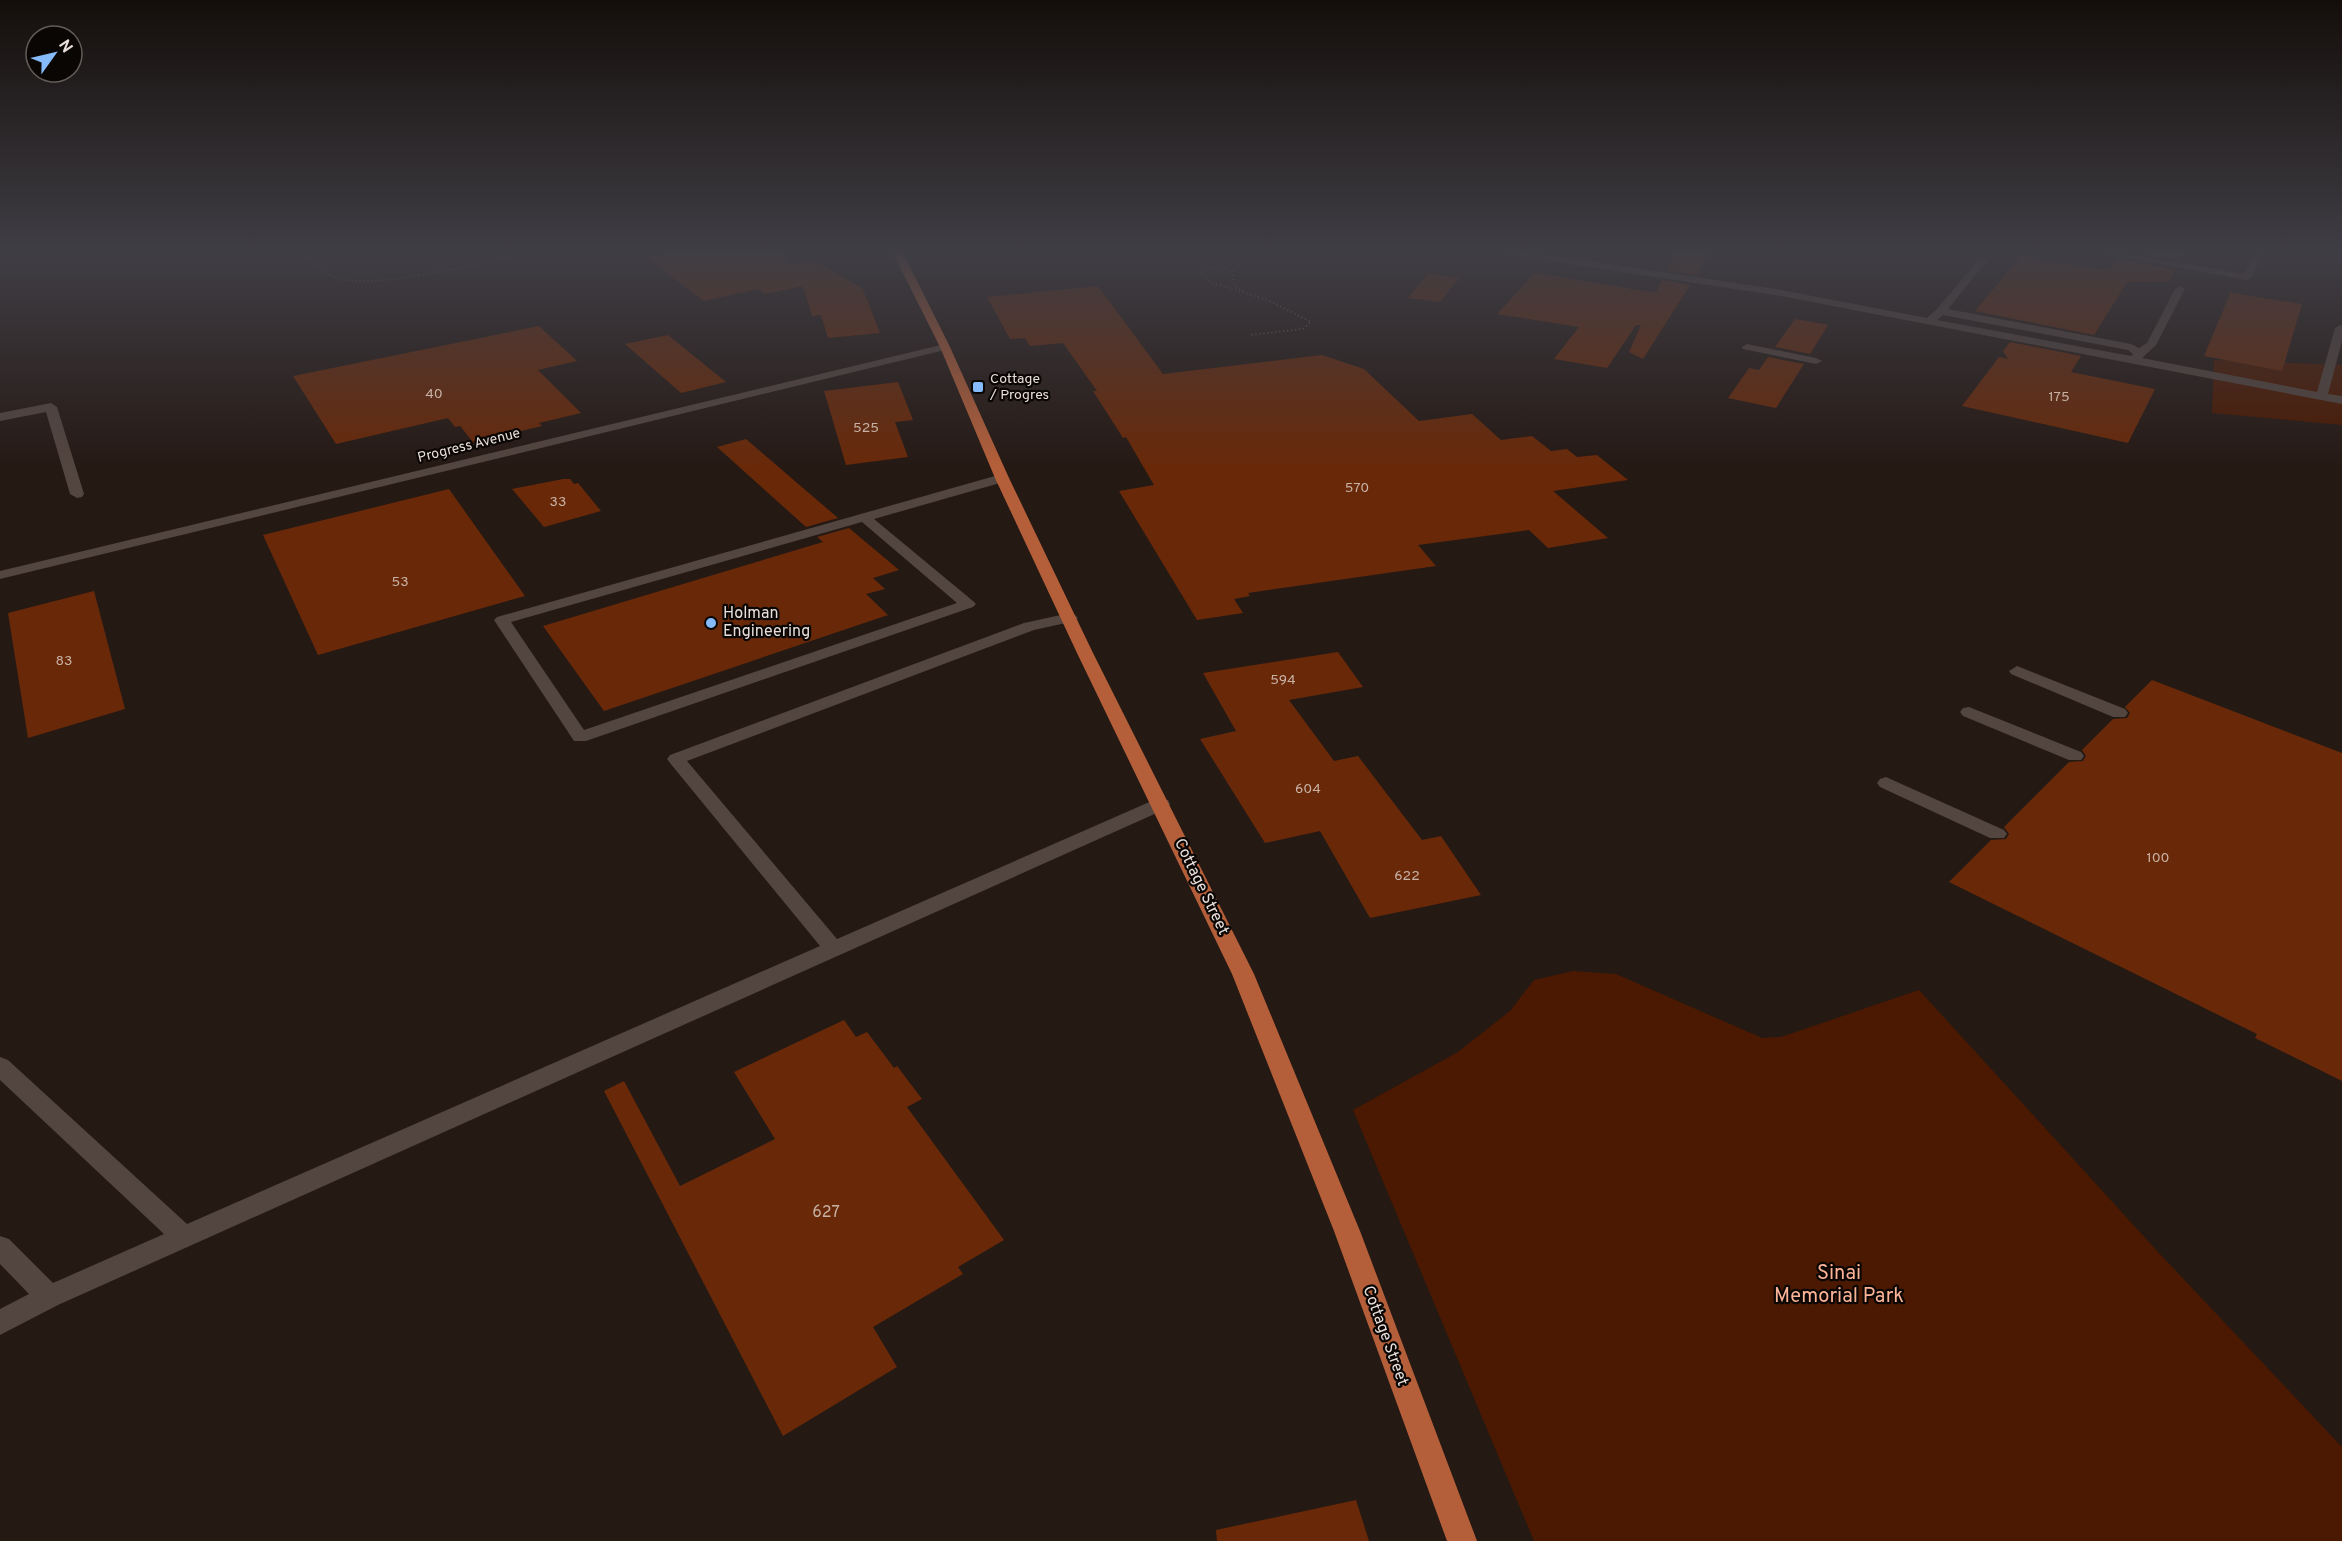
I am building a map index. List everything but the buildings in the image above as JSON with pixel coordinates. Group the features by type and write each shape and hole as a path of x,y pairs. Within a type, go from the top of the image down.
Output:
{"main road":[{"name":"Cottage Street","path":"933,323 1002,478 1243,974 1347,1231 1462,1541"}],"street":[{"path":"1933,323 2136,358 2342,400"},
{"path":"2004,323 2132,347 2136,358"},
{"path":"2136,358 2151,345 2162,323"},
{"path":"2322,396 2340,328"},
{"name":"Progress Avenue","path":"0,575 945,347"},
{"path":"1747,347 1816,361"},
{"path":"0,417 51,407 77,494"},
{"path":"863,516 968,604 580,737 502,620 863,516 1002,478"},
{"path":"833,948 676,759 1030,626 1070,618"},
{"path":"2017,671 2120,713"},
{"path":"1969,712 2075,756"},
{"path":"1886,783 1997,834"},
{"path":"0,1323 48,1297 1161,804"},
{"path":"0,1066 184,1237"},
{"path":"0,1247 48,1297"}],"path":[{"path":"1250,335 1303,329 1310,323"}],"green space":[{"path":"2214,360 2342,365 2342,425 2212,413"},
{"name":"Sinai Memorial Park","path":"1573,971 1616,974 1762,1038 1781,1037 1919,990 2158,1252 2342,1447 2342,1541 1534,1541 1353,1110 1458,1052 1510,1011 1534,980"}],"place":[{"name":"Cottage / Progres","path":"978,387"},
{"name":"Holman Engineering","path":"711,623"}]}
